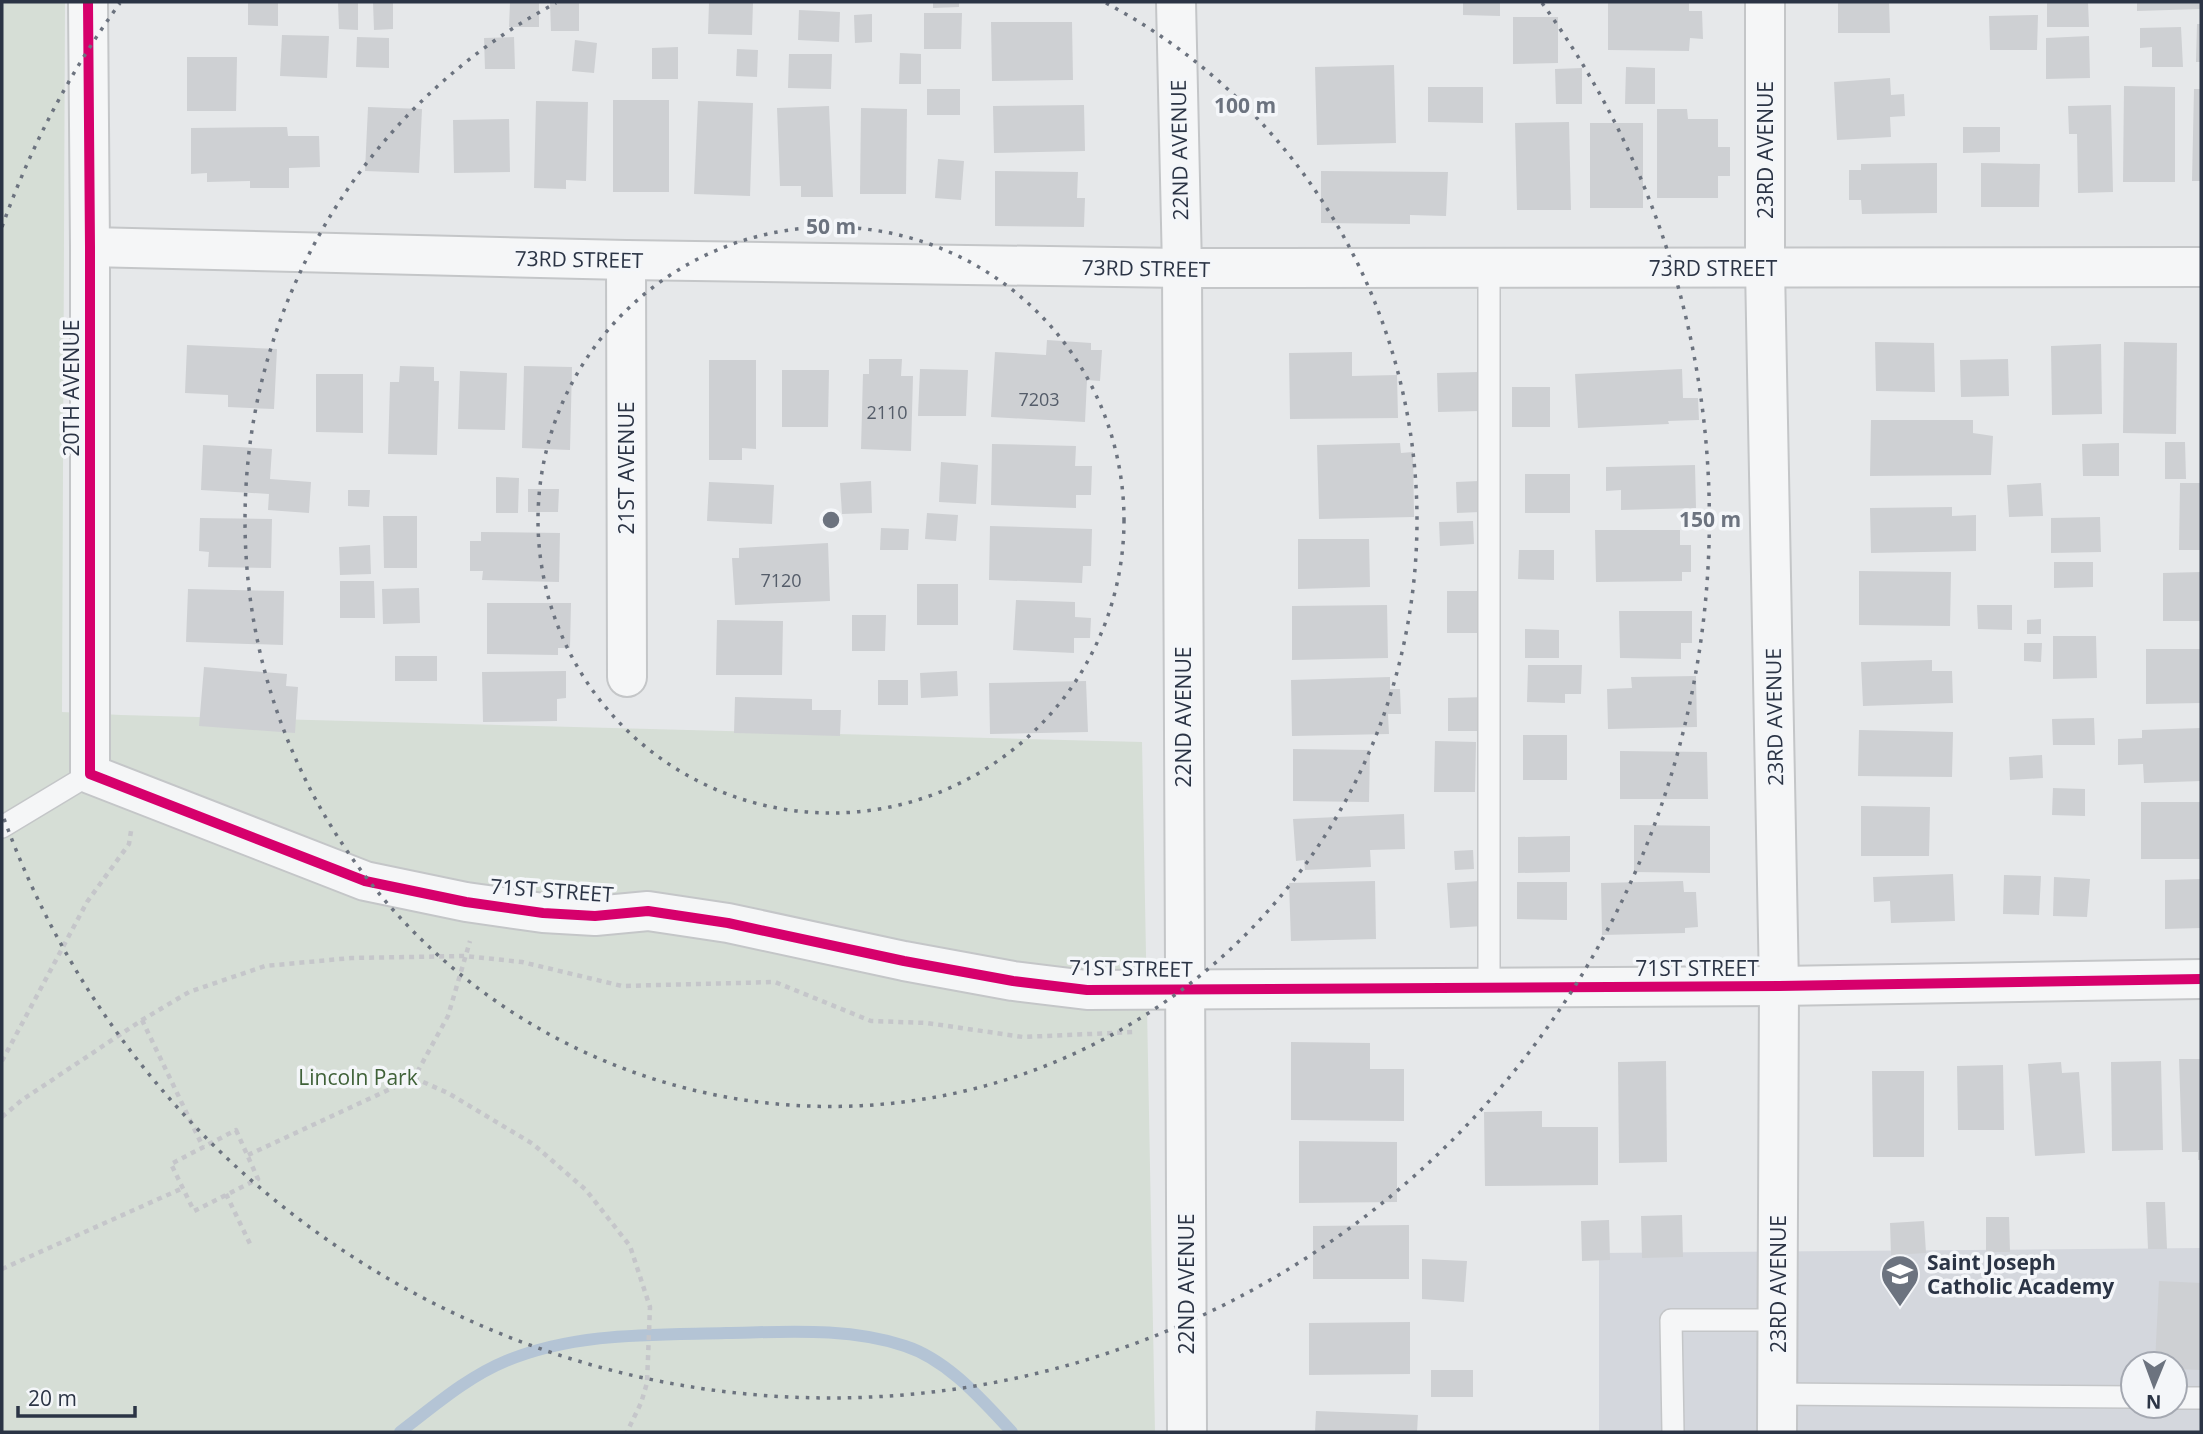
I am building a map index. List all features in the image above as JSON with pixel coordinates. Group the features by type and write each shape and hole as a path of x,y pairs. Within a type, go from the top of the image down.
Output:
{"street":[{"name":"20TH AVENUE","path":"88,2 90,774"},
{"name":"22ND AVENUE","path":"1176,2 1182,268 1187,1432"},
{"name":"23RD AVENUE","path":"1765,2 1765,268 1779,986 1777,1432"},
{"name":"73RD STREET","path":"90,247 626,260 1182,268 2201,267"},
{"name":"21ST AVENUE","path":"626,260 627,677"},
{"name":"71ST STREET","path":"90,774 365,881 466,902 543,913 596,916 648,911 701,919 904,961 1013,981 1075,989 1779,986 2201,979"}],"lane":[{"path":"1489,268 1489,988"},
{"path":"2,827 90,774"},
{"path":"1673,1432 1671,1321 1778,1320"},
{"path":"1777,1394 2119,1397"}],"path":[{"path":"2,1061 87,902 129,844 137,792"},
{"path":"248,1155 414,1078 448,1016 470,938 466,902"},
{"path":"2,1117 22,1100 188,992 265,966 351,958 465,956 522,962 622,986 775,982 871,1021 927,1023 1023,1037 1184,1030"},
{"path":"142,1020 203,1147"},
{"path":"414,1078 447,1093 533,1144 586,1190 630,1246 650,1307 647,1383 641,1403 626,1432"},
{"path":"236,1130 248,1155 258,1179 194,1211 171,1164 236,1130"},
{"path":"2,1269 183,1188"},
{"path":"226,1194 252,1248"}],"shaded area":[{"name":"Saint Joseph Catholic Academy","path":"2201,1248 2201,1432 1599,1432 1599,1253"}],"green space":[{"name":"Lincoln Park","path":"2,2 65,2 62,712 1142,742 1155,1432 2,1432"}],"building":[{"path":"248,2 278,2 278,26 248,25"},
{"path":"338,2 358,2 358,30 339,29"},
{"path":"373,2 393,2 393,29 374,30"},
{"path":"510,2 539,2 539,27 509,27"},
{"path":"550,2 579,2 579,31 551,31"},
{"path":"709,2 753,2 752,35 708,34"},
{"path":"933,2 959,2 959,7 933,8"},
{"path":"1463,2 1500,2 1500,16 1463,15"},
{"path":"1608,2 1689,2 1689,11 1702,11 1703,39 1690,38 1689,51 1608,50"},
{"path":"1838,2 1889,2 1890,33 1838,33"},
{"path":"2047,2 2088,2 2089,27 2047,27"},
{"path":"2137,2 2201,2 2201,9 2137,11"},
{"path":"799,10 840,12 839,42 798,40"},
{"path":"924,13 962,13 961,49 924,49"},
{"path":"872,14 872,42 855,43 854,15"},
{"path":"2038,15 2037,50 1990,50 1989,16"},
{"path":"1513,17 1558,17 1558,63 1513,64"},
{"path":"991,22 1072,22 1073,80 992,81"},
{"path":"2197,24 2201,24 2201,62 2196,62"},
{"path":"2181,27 2183,67 2152,67 2152,47 2140,48 2140,28"},
{"path":"282,35 329,36 327,78 280,76"},
{"path":"2089,36 2090,78 2046,79 2046,38"},
{"path":"357,37 389,38 389,68 356,67"},
{"path":"514,37 515,69 485,69 484,38"},
{"path":"575,40 597,43 594,73 572,71"},
{"path":"678,47 678,79 652,79 652,48"},
{"path":"737,49 758,50 757,77 736,76"},
{"path":"900,53 921,54 921,84 899,84"},
{"path":"789,54 832,54 831,89 788,88"},
{"path":"187,57 237,57 236,111 187,111"},
{"path":"1394,65 1396,143 1317,145 1315,67"},
{"path":"1626,67 1655,68 1655,104 1625,104"},
{"path":"1582,68 1582,104 1556,104 1555,69"},
{"path":"1890,78 1891,95 1904,94 1905,116 1890,117 1891,137 1837,140 1834,82"},
{"path":"2124,86 2175,87 2175,182 2123,182"},
{"path":"1428,87 1483,87 1483,123 1428,122"},
{"path":"927,89 960,89 960,115 927,115"},
{"path":"2194,89 2201,89 2201,181 2192,181"},
{"path":"613,100 669,100 669,192 613,192"},
{"path":"536,101 588,102 586,181 566,180 566,189 534,188"},
{"path":"698,101 753,103 750,196 694,194"},
{"path":"1084,105 1085,151 994,153 993,106"},
{"path":"2111,105 2113,192 2078,193 2077,134 2069,134 2068,106"},
{"path":"829,106 833,197 801,197 801,186 780,186 777,108"},
{"path":"368,107 422,109 419,173 365,171"},
{"path":"861,108 907,109 906,194 860,194"},
{"path":"1657,109 1687,109 1688,119 1718,119 1718,147 1730,147 1730,176 1718,176 1718,198 1657,198"},
{"path":"509,119 510,172 454,173 453,120"},
{"path":"1569,122 1571,210 1517,210 1515,123"},
{"path":"1590,123 1643,123 1643,208 1590,208"},
{"path":"287,127 288,136 319,136 320,167 289,168 289,188 250,188 250,181 207,182 207,173 191,174 191,128"},
{"path":"1963,127 2000,127 2000,152 1963,153"},
{"path":"938,159 964,161 961,200 935,198"},
{"path":"1937,163 1937,213 1862,214 1861,200 1849,200 1849,170 1861,170 1861,164"},
{"path":"1981,163 2040,164 2039,207 1981,207"},
{"path":"995,171 1078,172 1077,198 1085,198 1084,227 995,226"},
{"path":"1321,171 1448,172 1446,216 1410,215 1410,224 1321,223"},
{"path":"1047,340 1091,343 1091,350 1102,350 1100,381 1087,380 1085,422 991,417 995,352 1046,355"},
{"path":"1875,342 1934,343 1935,392 1876,391"},
{"path":"2124,342 2177,343 2176,434 2123,433"},
{"path":"2101,344 2102,414 2052,415 2051,346"},
{"path":"187,345 277,349 274,409 228,407 228,395 185,393"},
{"path":"1352,352 1352,376 1397,375 1398,418 1290,419 1289,353"},
{"path":"869,359 902,359 901,376 913,376 911,451 861,449 863,374 869,374"},
{"path":"2008,359 2009,396 1961,397 1960,360"},
{"path":"709,360 756,360 756,449 742,448 742,460 709,460"},
{"path":"400,366 434,367 434,381 439,381 437,455 388,454 390,382 399,382"},
{"path":"524,366 572,367 570,450 522,448"},
{"path":"920,369 968,370 966,416 918,416"},
{"path":"1682,369 1683,398 1698,398 1699,420 1578,428 1575,374"},
{"path":"782,370 829,370 828,427 782,427"},
{"path":"460,371 507,373 505,430 458,429"},
{"path":"1479,372 1480,411 1438,412 1437,373"},
{"path":"316,374 363,374 363,433 316,432"},
{"path":"1512,387 1550,387 1550,427 1512,427"},
{"path":"1871,420 1973,420 1973,433 1993,436 1991,475 1870,476"},
{"path":"2165,442 2185,442 2186,479 2165,479"},
{"path":"1400,443 1401,453 1413,452 1414,517 1319,519 1317,445"},
{"path":"2119,443 2119,476 2083,476 2082,444"},
{"path":"992,444 1076,446 1075,466 1092,466 1091,495 1076,495 1076,508 991,505"},
{"path":"203,445 272,449 270,479 311,482 309,513 268,510 269,494 201,490"},
{"path":"941,462 978,465 976,504 939,502"},
{"path":"1695,465 1696,508 1621,510 1621,490 1606,491 1606,467"},
{"path":"1525,474 1570,474 1570,513 1525,513"},
{"path":"496,477 519,478 518,513 496,513"},
{"path":"871,481 872,513 842,514 840,483"},
{"path":"1479,481 1480,512 1457,513 1456,482"},
{"path":"709,482 774,485 772,524 707,521"},
{"path":"2041,483 2043,516 2009,517 2007,485"},
{"path":"2180,483 2201,483 2201,550 2179,550"},
{"path":"528,489 559,489 558,512 528,512"},
{"path":"348,490 370,490 369,507 348,506"},
{"path":"1952,507 1952,516 1976,515 1976,551 1871,553 1870,508"},
{"path":"927,513 958,515 956,541 925,539"},
{"path":"383,516 417,516 417,568 384,568"},
{"path":"2100,517 2101,552 2051,553 2051,518"},
{"path":"200,518 272,519 271,568 208,567 209,552 199,551"},
{"path":"1473,521 1474,544 1440,546 1439,522"},
{"path":"990,526 1092,529 1091,566 1083,566 1082,583 989,580"},
{"path":"881,528 909,529 908,550 880,550"},
{"path":"1595,530 1680,530 1680,545 1691,545 1691,572 1682,572 1682,581 1596,582"},
{"path":"481,532 560,533 559,582 482,580 483,571 470,571 470,541 481,541"},
{"path":"1298,539 1369,539 1370,587 1298,589"},
{"path":"828,543 830,601 735,605 732,558 739,558 739,548"},
{"path":"370,545 371,574 340,575 339,547"},
{"path":"1519,550 1554,550 1554,580 1518,579"},
{"path":"2054,562 2093,562 2093,587 2054,588"},
{"path":"1859,571 1951,572 1950,626 1859,625"},
{"path":"2201,572 2201,621 2163,621 2163,573"},
{"path":"340,581 374,581 375,618 340,618"},
{"path":"917,584 958,584 958,625 917,625"},
{"path":"419,588 420,623 383,624 382,589"},
{"path":"188,589 284,591 283,645 186,642"},
{"path":"1447,591 1482,591 1482,633 1447,633"},
{"path":"1016,600 1075,602 1075,617 1091,618 1090,638 1074,638 1074,653 1013,650"},
{"path":"487,603 571,603 570,648 558,648 558,655 487,654"},
{"path":"1387,605 1388,658 1292,660 1292,606"},
{"path":"1977,605 2012,605 2012,630 1978,629"},
{"path":"1619,611 1692,611 1692,643 1681,643 1681,659 1620,658"},
{"path":"852,615 886,615 885,651 852,651"},
{"path":"2041,619 2041,634 2027,634 2027,620"},
{"path":"717,620 783,621 782,675 716,675"},
{"path":"1525,629 1559,630 1559,658 1525,658"},
{"path":"2053,636 2096,636 2097,678 2053,679"},
{"path":"2024,643 2042,643 2041,662 2024,661"},
{"path":"2146,649 2201,649 2201,703 2146,704"},
{"path":"395,656 437,656 437,681 395,681"},
{"path":"1932,660 1932,671 1952,671 1953,703 1863,706 1861,662"},
{"path":"1528,665 1582,665 1581,694 1565,694 1565,703 1527,702"},
{"path":"204,667 287,674 286,686 298,687 295,733 199,726"},
{"path":"566,671 566,698 557,699 557,721 483,722 482,672"},
{"path":"957,671 958,696 921,698 920,673"},
{"path":"1696,676 1697,727 1608,729 1607,689 1632,688 1631,677"},
{"path":"1390,677 1390,689 1400,689 1401,714 1388,714 1389,734 1292,736 1291,680"},
{"path":"878,680 908,680 908,705 878,705"},
{"path":"1086,681 1088,732 990,734 989,683"},
{"path":"735,697 812,699 812,710 841,710 840,736 734,733"},
{"path":"1487,697 1488,731 1448,731 1448,698"},
{"path":"2094,718 2095,745 2053,745 2052,719"},
{"path":"2201,728 2201,781 2144,783 2143,764 2118,765 2118,739 2142,738 2142,730"},
{"path":"1859,730 1953,732 1952,777 1858,776"},
{"path":"1523,735 1567,735 1567,780 1523,780"},
{"path":"1435,741 1476,742 1475,792 1434,792"},
{"path":"1293,749 1370,750 1369,802 1293,801"},
{"path":"1620,751 1707,752 1708,799 1620,799"},
{"path":"2042,755 2043,778 2010,780 2009,757"},
{"path":"2053,788 2085,789 2085,816 2052,815"},
{"path":"2141,802 2201,802 2201,859 2141,859"},
{"path":"1861,806 1930,807 1929,856 1861,856"},
{"path":"1404,814 1405,849 1370,850 1371,867 1305,870 1304,860 1296,861 1293,819"},
{"path":"1634,825 1710,826 1710,873 1634,872"},
{"path":"1570,836 1570,872 1518,873 1518,837"},
{"path":"1473,850 1474,869 1455,870 1454,851"},
{"path":"1953,874 1955,921 1891,923 1890,901 1874,902 1873,877"},
{"path":"2004,875 2041,876 2039,915 2003,914"},
{"path":"2054,877 2090,879 2087,917 2053,916"},
{"path":"2201,879 2201,928 2165,929 2165,880"},
{"path":"1375,881 1376,939 1291,941 1289,883"},
{"path":"1480,881 1483,926 1450,928 1447,883"},
{"path":"1683,881 1684,892 1696,892 1698,927 1685,928 1685,933 1602,935 1601,883"},
{"path":"1517,882 1567,882 1567,920 1517,919"},
{"path":"1291,1042 1370,1043 1370,1069 1404,1069 1404,1121 1291,1120"},
{"path":"2179,1059 2201,1059 2201,1160 2198,1160 2198,1152 2182,1152"},
{"path":"1666,1061 1667,1162 1619,1163 1618,1062"},
{"path":"2161,1061 2163,1150 2112,1151 2111,1062"},
{"path":"2061,1062 2062,1073 2079,1072 2085,1153 2035,1156 2028,1064"},
{"path":"2003,1065 2004,1130 1958,1130 1957,1066"},
{"path":"1872,1071 1924,1071 1924,1157 1873,1157"},
{"path":"1542,1111 1542,1127 1598,1127 1598,1185 1485,1186 1484,1112"},
{"path":"1299,1141 1397,1142 1397,1202 1299,1203"},
{"path":"2146,1202 2165,1202 2167,1249 2148,1249"},
{"path":"1682,1215 1683,1257 1642,1258 1641,1216"},
{"path":"1986,1217 2009,1217 2010,1252 1986,1252"},
{"path":"1609,1220 1610,1260 1582,1261 1581,1221"},
{"path":"1924,1221 1926,1253 1891,1255 1890,1223"},
{"path":"1409,1225 1409,1279 1313,1279 1313,1226"},
{"path":"1422,1259 1467,1261 1464,1302 1422,1299"},
{"path":"2159,1281 2201,1283 2201,1370 2189,1370 2189,1350 2156,1350"},
{"path":"1410,1322 1410,1374 1309,1375 1309,1323"},
{"path":"1431,1370 1473,1370 1473,1397 1431,1397"},
{"path":"1316,1411 1418,1415 1417,1432 1315,1432"}],"waterway":[{"path":"400,1432 478,1375 506,1361 560,1345 642,1335 794,1332 861,1336 921,1352 963,1382 1012,1432"}],"cycle path":[{"path":"88,2 90,774 365,881 466,902 543,913 595,916 648,911 728,923 904,961 1013,981 1087,990 1779,986 2201,979"}],"place":[{"name":"Saint Joseph Catholic Academy","path":"1900,1308"}]}
